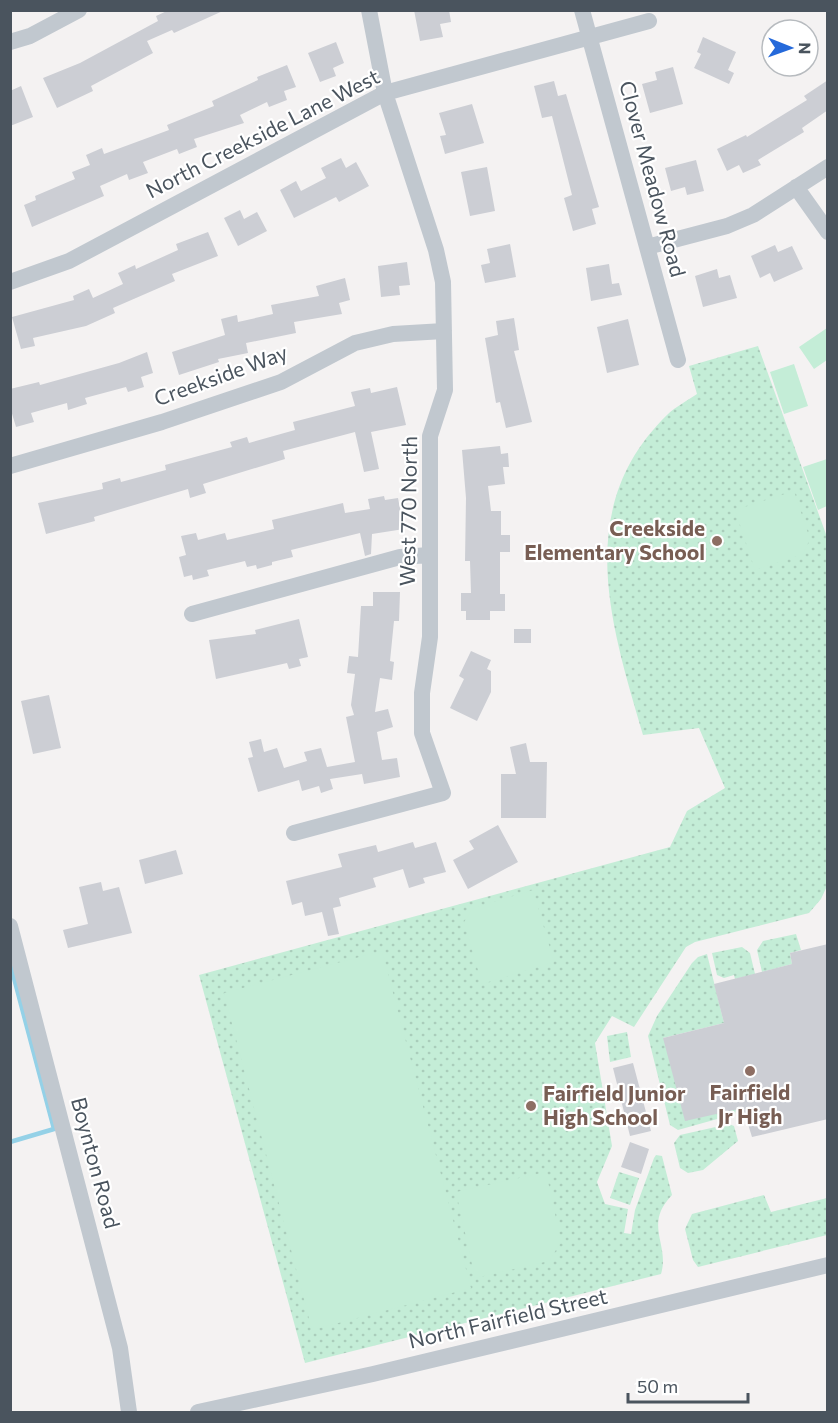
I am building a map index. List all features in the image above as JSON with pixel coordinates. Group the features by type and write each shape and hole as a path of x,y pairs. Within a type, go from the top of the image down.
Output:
{"street":[{"path":"10,42 30,36 79,10"},
{"name":"West 770 North","path":"294,833 443,793 422,733 422,693 430,637 429,436 446,390 443,282 436,250 385,93 369,10"},
{"name":"Clover Meadow Road","path":"582,10 678,360"},
{"name":"North Creekside Lane West","path":"10,282 69,261 385,93 650,21"},
{"path":"647,247 727,226 753,215 828,167"},
{"path":"796,188 828,232"},
{"name":"Creekside Way","path":"10,466 162,422 281,382 355,343 393,334 444,331"},
{"path":"192,614 400,557 430,555"},
{"name":"Boynton Road","path":"10,926 120,1348 129,1413"},
{"name":"North Fairfield Street","path":"198,1413 828,1265"}],"green space":[{"path":"827,328 827,360 814,369 799,347"},
{"name":"Fairfield Junior High School","path":"758,346 827,537 827,886 821,899 809,913 695,942 686,947 634,1027 612,1016 595,1043 612,1146 597,1182 605,1204 628,1209 624,1233 631,1234 635,1210 654,1158 656,1155 662,1156 672,1195 659,1216 663,1263 661,1274 305,1363 199,975 670,847 687,811 725,788 699,728 643,735 611,610 607,569 609,528 619,489 637,451 667,415 697,394 689,366"},
{"path":"794,364 808,406 784,414 770,372"},
{"path":"827,459 827,506 818,510 803,467"},
{"path":"794,491 810,539 803,554 755,570 735,510"},
{"path":"533,890 554,962 482,984 464,922 473,908"},
{"path":"796,934 801,950 790,953 792,964 762,972 757,950 763,941"},
{"path":"742,947 750,953 755,974 735,979 734,975 724,978 717,975 712,953"},
{"path":"382,951 471,1288 312,1330 224,993"},
{"path":"707,954 724,1023 663,1038 736,1109 735,1114 678,1130 670,1125 648,1036 657,1016 692,963 698,957"},
{"path":"627,1032 631,1057 610,1062 607,1036"},
{"path":"729,1124 734,1126 738,1141 703,1170 688,1173 680,1168 674,1143 680,1135"},
{"path":"546,1172 561,1242 549,1261 475,1278 456,1192"},
{"path":"619,1172 639,1178 630,1205 610,1198"},
{"path":"764,1195 771,1212 827,1198 827,1235 698,1267 693,1260 685,1229 692,1214"}],"building":[{"path":"169,10 225,10 174,33 172,30 147,41 153,53 91,86 93,91 57,108 43,78 80,63 158,21 156,16"},
{"path":"414,10 449,10 451,22 440,24 443,37 420,41"},
{"path":"703,37 736,52 728,70 734,73 729,84 694,68 701,54 697,52"},
{"path":"336,42 344,63 333,68 336,76 320,82 308,53"},
{"path":"287,65 296,87 284,91 287,100 269,107 267,102 240,115 244,123 194,139 197,147 179,154 177,149 143,162 148,173 129,180 127,174 100,186 104,196 32,227 24,205 36,200 35,196 75,179 72,172 90,165 86,155 102,148 104,154 169,130 167,125 214,106 212,101 258,80 257,77"},
{"path":"673,67 683,104 650,113 642,84 657,80 655,72"},
{"path":"828,80 828,110 802,128 804,132 758,160 761,165 743,173 739,165 727,171 717,149 746,135 747,137 807,100 804,96"},
{"path":"554,81 558,96 566,94 599,207 592,209 596,224 573,231 564,198 572,195 552,116 542,118 534,86"},
{"path":"21,86 33,117 10,126 10,91"},
{"path":"472,104 484,143 445,154 440,136 446,135 439,113"},
{"path":"341,158 346,168 356,162 369,186 339,202 336,197 294,218 280,190 296,181 301,191 326,178 321,168"},
{"path":"696,160 704,191 687,195 685,187 671,191 665,168"},
{"path":"487,167 495,211 470,216 461,172"},
{"path":"240,210 244,219 257,212 267,231 238,246 224,218"},
{"path":"208,232 218,256 172,274 175,281 113,308 115,313 86,326 33,338 35,346 21,349 12,317 74,300 73,296 89,289 93,298 123,284 118,273 135,265 136,269 178,250 176,244"},
{"path":"510,244 516,277 485,283 481,265 490,263 487,249"},
{"path":"775,245 778,252 792,246 803,269 774,282 770,273 760,278 751,256"},
{"path":"407,262 410,285 399,286 400,295 381,297 378,266"},
{"path":"609,264 612,284 619,283 622,295 591,301 586,268"},
{"path":"717,269 719,278 730,275 737,298 703,307 695,276"},
{"path":"345,278 350,300 339,303 342,314 294,322 296,333 246,343 248,353 218,359 219,362 179,375 172,352 225,335 221,319 237,315 238,322 273,314 271,305 319,296 316,286"},
{"path":"514,318 519,350 514,351 532,422 506,428 500,402 496,403 485,338 498,335 496,321"},
{"path":"628,319 639,365 607,373 597,327"},
{"path":"147,352 153,373 141,377 144,387 128,392 126,387 85,398 87,404 68,410 67,403 31,413 34,422 16,427 10,407 10,389 39,382 40,385 119,363"},
{"path":"397,387 406,425 371,432 379,469 364,472 355,432 283,451 285,459 203,484 206,493 190,498 188,489 94,517 95,521 46,534 38,503 103,489 102,483 120,478 121,482 166,470 165,465 232,447 230,442 247,437 249,443 295,430 293,422 355,406 351,392 370,388 371,393"},
{"path":"500,446 501,454 508,453 509,467 503,467 505,484 488,486 491,511 501,511 501,535 510,535 510,552 500,552 500,594 505,594 505,611 490,611 490,620 466,620 466,611 461,611 461,593 471,593 470,561 465,561 466,498 462,450"},
{"path":"384,496 385,500 398,498 404,529 372,534 371,554 365,556 360,533 291,550 293,557 272,562 272,565 257,569 256,565 247,567 245,561 207,570 209,576 193,580 192,575 184,577 179,557 186,555 181,536 196,533 198,540 225,533 227,540 274,529 272,520 343,503 345,513 370,509 368,499"},
{"path":"373,592 400,592 399,621 394,621 390,661 394,662 392,680 380,678 375,712 388,709 393,727 377,732 382,760 397,758 400,777 364,784 362,774 330,779 333,789 321,793 319,786 302,791 299,780 258,792 248,758 253,757 249,742 261,739 264,752 277,748 284,768 307,761 304,752 321,748 327,767 355,762 346,717 354,715 351,705 355,674 347,673 349,656 358,657 361,606 373,606"},
{"path":"299,619 308,657 299,659 301,666 289,669 287,663 216,679 209,640 256,634 255,630"},
{"path":"514,629 531,629 531,643 514,643"},
{"path":"471,651 491,660 487,669 491,671 491,692 477,721 450,708 464,679 459,676"},
{"path":"49,695 61,748 33,754 21,701"},
{"path":"526,743 530,762 547,762 546,818 501,818 501,774 516,774 510,747"},
{"path":"498,825 518,862 468,889 453,860 474,849 469,841"},
{"path":"413,842 415,848 436,842 446,872 423,878 425,883 409,888 403,869 373,878 376,887 339,898 341,906 333,908 339,934 328,936 322,912 305,916 302,902 292,905 286,881 342,867 338,854 376,845 378,852"},
{"path":"176,850 183,874 145,884 139,860"},
{"path":"101,882 103,891 119,887 132,933 68,948 63,930 88,924 79,887"},
{"name":"Fairfield Jr High","path":"828,944 828,1119 752,1137 743,1108 685,1121 663,1038 724,1023 714,984 792,964 790,953"},
{"path":"633,1063 651,1131 630,1136 613,1068"},
{"path":"630,1142 649,1149 641,1174 621,1167"}],"waterway":[{"path":"10,963 54,1129 10,1142"}],"place":[{"name":"Creekside Elementary School","path":"717,541"},
{"name":"Fairfield Jr High","path":"750,1071"},
{"name":"Fairfield Junior High School","path":"531,1106"}]}
